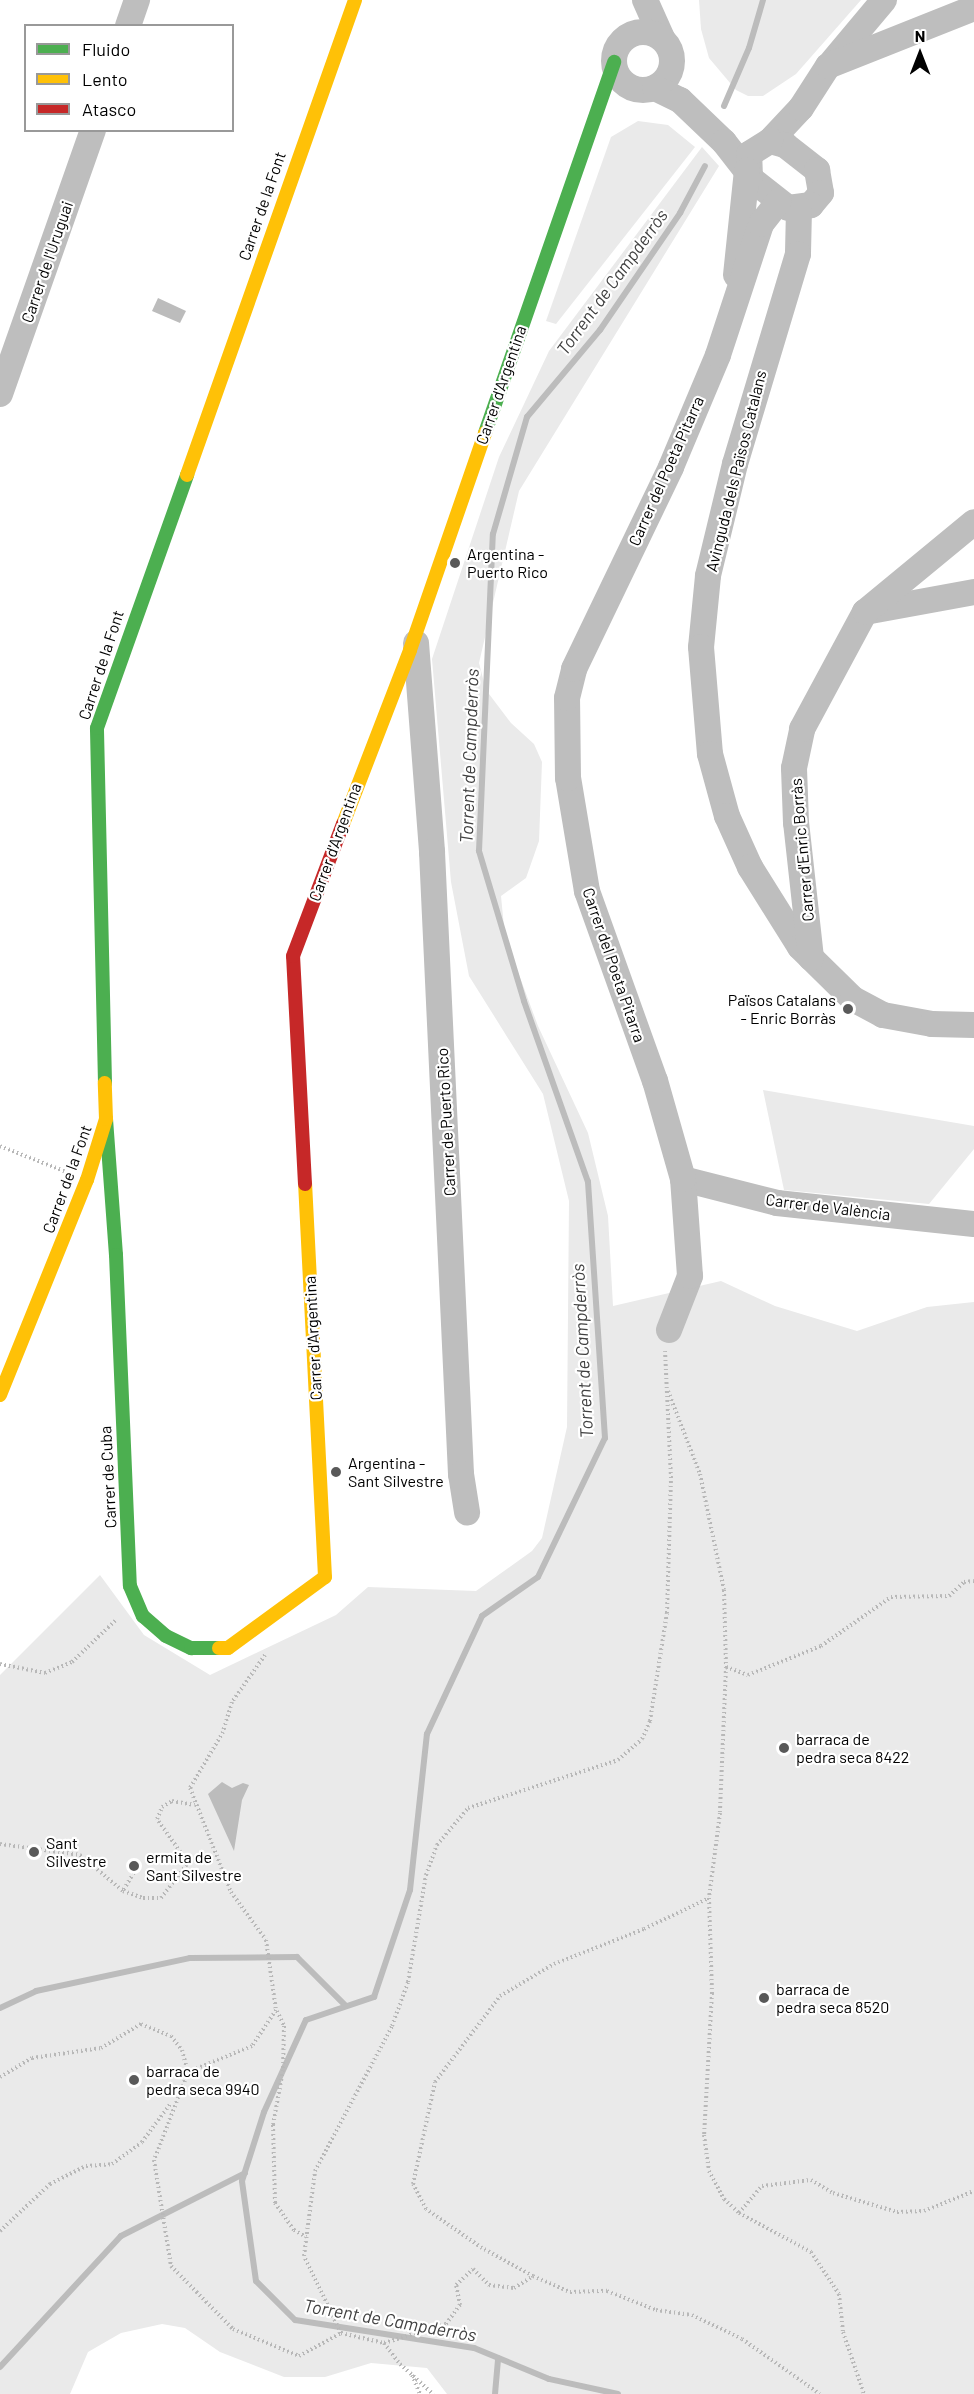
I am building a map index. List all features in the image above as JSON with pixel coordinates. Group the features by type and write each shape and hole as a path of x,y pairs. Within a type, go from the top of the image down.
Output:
{"street":[{"path":"129,24 137,0"},
{"name":"Carrer de la Font","path":"0,1395 87,1180 106,1119 97,728 355,0"},
{"path":"635,0 626,37 614,62 620,79 680,100 724,142 755,185 789,205 817,200 822,185 817,170 795,152 733,130 672,65"},
{"path":"645,0 662,38 669,46 672,65 669,75 645,88"},
{"path":"747,171 749,154 766,142 801,108 828,66 884,0"},
{"path":"828,66 974,8"},
{"path":"626,37 644,31 662,38"},
{"name":"Carrer d'Argentina","path":"325,1576 293,956 415,634 584,142 614,62"},
{"name":"Carrer d'Argentina","path":"584,142 603,114 645,88"},
{"path":"795,152 801,108"},
{"name":"Carrer de l'Uruguai","path":"0,394 92,132"},
{"name":"Carrer del Poeta Pitarra","path":"736,302 736,245 747,171"},
{"name":"Carrer del Poeta Pitarra","path":"669,1330 690,1276 683,1179 655,1081 587,891 572,814 564,726 574,669 671,466 736,302 761,224 789,205"},
{"name":"Avinguda dels Països Catalans","path":"789,205 798,254 716,536 701,647 710,754 727,816 750,867 800,947 853,999 884,1015 932,1024 974,1025"},
{"name":"Carrer d'Enric Borràs","path":"811,958 794,768 802,729 865,612 974,522"},
{"path":"865,612 974,592"},
{"name":"Carrer de Puerto Rico","path":"415,634 420,732 432,852 461,1474 467,1513"},
{"path":"387,706 420,732"},
{"name":"Carrer de Cuba","path":"106,1119 116,1255 130,1586 135,1601 143,1616 166,1636 191,1648 213,1650 228,1648 325,1576"},
{"name":"Carrer de València","path":"683,1179 777,1203 974,1224"}],"path":[{"path":"0,1146 87,1180"},
{"path":"340,2332 304,2256 315,2171 392,2026 408,1982 426,1875 437,1845 449,1826 468,1808 618,1760 642,1739 650,1721 667,1613 672,1478 665,1352 669,1330"},
{"path":"667,1387 700,1474 724,1590 726,1667 720,1813 709,1898 712,1994 704,2135 710,2171 724,2199 739,2213 811,2252 839,2294 843,2332 864,2394"},
{"path":"726,1667 748,1675 821,1646 891,1597 949,1596 964,1582 974,1581"},
{"path":"0,1664 45,1673 72,1662 135,1601"},
{"path":"269,1649 232,1702 223,1732 190,1788 231,1892 266,1940 276,2010 284,2026 283,2070 273,2125 275,2203 294,2230 306,2237"},
{"path":"0,1844 80,1855 123,1891 143,1898 161,1898 177,1881 188,1863 157,1819 162,1807 172,1801 196,1805"},
{"path":"123,1891 136,1869"},
{"path":"709,1898 644,1929 554,1964 500,1996 435,2082 413,2184 426,2210 482,2248 533,2276 570,2292 607,2291 656,2310 692,2314 742,2339 820,2394"},
{"path":"188,2072 252,2046 276,2010"},
{"path":"0,2077 32,2058 101,2048 141,2024 171,2036 182,2050 188,2072 175,2099 154,2160 171,2266 233,2330 299,2356 340,2332 384,2343 446,2324 460,2305 456,2285 472,2269 489,2285 514,2288 533,2276"},
{"path":"0,2231 50,2184 86,2166 112,2164 142,2142 175,2099"},
{"path":"739,2213 762,2186 811,2180 833,2193 897,2212 924,2211 974,2191"},
{"path":"384,2343 433,2394"},
{"path":"410,2372 420,2394"}],"shaded area":[{"path":"699,0 861,0 796,74 763,96 748,96 736,90 709,58 701,29"},
{"path":"638,121 668,125 695,147 556,324 546,321 611,137"},
{"path":"702,147 719,166 519,491 479,663 486,690 511,723 534,744 542,762 539,841 526,878 501,896 505,937 538,1026 588,1133 608,1216 613,1306 721,1281 775,1306 857,1331 927,1307 974,1302 974,2394 447,2394 427,2368 371,2363 325,2377 284,2377 220,2352 185,2328 162,2324 121,2333 88,2352 70,2394 0,2394 0,1675 100,1575 144,1635 210,1675 336,1615 368,1587 476,1591 532,1551 542,1538 567,1427 569,1201 543,1094 469,976 451,882 432,659 499,457 549,351"},
{"path":"158,298 186,311 180,323 152,311"},
{"path":"763,1090 974,1126 974,1149 929,1204 784,1190"},
{"path":"222,1782 232,1788 243,1783 249,1785 242,1800 234,1851 208,1794"}],"waterway":[{"name":"Torrent de Campderròs","path":"724,106 749,48 763,0"},
{"name":"Torrent de Campderròs","path":"618,2394 549,2379 474,2348 295,2320 256,2281 242,2181 264,2112 306,2020 374,1997 410,1890 427,1734 482,1616 538,1577 605,1438 588,1182 524,1001 479,851 493,534 527,417 600,330 680,213 705,166"},
{"path":"0,2008 36,1991 190,1958 297,1957 346,2006"},
{"path":"0,2367 121,2236 245,2173"},
{"path":"495,2394 498,2358"}],"traffic: fast":[{"path":"485,433 614,62"},
{"path":"105,1083 97,728 187,475"},
{"path":"106,1119 116,1255 130,1586 143,1616 166,1636 191,1648 219,1648"}],"traffic: slow":[{"path":"187,475 355,0"},
{"path":"343,824 410,650 485,433"},
{"path":"0,1395 87,1180 106,1119 105,1083"},
{"path":"219,1648 228,1648 325,1577 305,1184"}],"traffic: jam":[{"path":"305,1184 293,956 343,824"}],"place":[{"name":"Argentina - Puerto Rico","path":"455,563"},
{"name":"Països Catalans - Enric Borràs","path":"848,1009"},
{"name":"Argentina - Sant Silvestre","path":"336,1472"},
{"name":"barraca de pedra seca 8422","path":"784,1748"},
{"name":"Sant Silvestre","path":"34,1852"},
{"name":"ermita de Sant Silvestre","path":"134,1866"},
{"name":"barraca de pedra seca 8520","path":"764,1998"},
{"name":"barraca de pedra seca 9940","path":"134,2080"}]}
